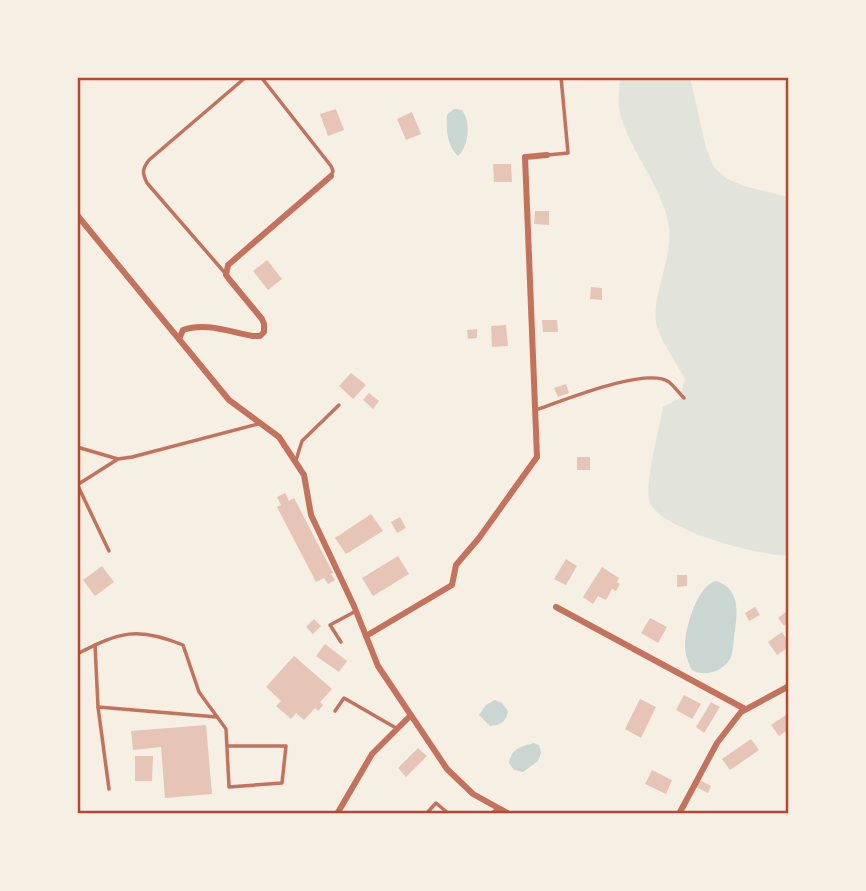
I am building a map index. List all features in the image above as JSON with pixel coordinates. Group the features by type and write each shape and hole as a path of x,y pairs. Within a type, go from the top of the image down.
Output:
{"street":[{"path":"366,636 452,585 456,565 480,538 537,457 526,158 547,155"},
{"path":"178,339 183,330 203,325 253,336 264,332 262,319 226,275 228,265 331,176"},
{"path":"77,215 229,400 279,437 304,475 311,515 356,611 378,666 447,769 473,794 509,814"},
{"path":"556,607 745,709"},
{"path":"679,814 717,743 745,709 789,686"},
{"path":"337,814 372,754 410,716"}],"lane":[{"path":"226,275 147,183 143,168 246,77"},
{"path":"261,77 331,166 331,176"},
{"path":"547,155 568,153 561,77"},
{"path":"534,410 638,377 656,377 668,381 684,398"},
{"path":"295,462 302,441 339,405"},
{"path":"108,551 77,485 118,459 260,423"},
{"path":"77,447 118,459"},
{"path":"341,642 330,625 356,611"},
{"path":"77,654 111,637 134,633 163,636 183,645 199,692 226,729 229,787 282,783 286,746 228,746"},
{"path":"95,645 98,707 109,789"},
{"path":"335,711 344,698 397,729"},
{"path":"98,707 217,717"},
{"path":"426,814 436,803 449,814"},
{"path":"491,814 498,808"}],"shaded area":[{"path":"620,77 690,77 706,148 714,167 727,179 744,186 789,197 789,556 735,546 692,532 659,514 650,503 650,471 663,407 680,398 685,379 657,327 657,300 668,251 669,227 661,199 631,142 620,114"},
{"path":"454,109 462,110 468,127 465,146 458,156 449,143 447,132 447,115"},
{"path":"716,581 730,590 736,604 732,652 727,664 712,672 701,673 691,669 685,646 686,638 698,599 709,584"},
{"path":"495,700 502,703 508,711 502,722 490,726 479,715 486,705"},
{"path":"534,743 539,745 541,753 538,761 523,772 514,770 509,763 512,754 521,747"}],"building":[{"path":"336,109 344,130 328,136 320,114"},
{"path":"412,112 421,134 406,140 397,119"},
{"path":"493,164 511,164 512,182 494,182"},
{"path":"535,211 549,211 549,225 534,224"},
{"path":"267,260 282,279 268,290 253,271"},
{"path":"591,287 602,288 602,300 590,299"},
{"path":"542,320 557,320 558,332 543,332"},
{"path":"506,325 508,346 492,347 491,326"},
{"path":"477,329 477,338 468,339 467,330"},
{"path":"351,373 366,385 353,399 339,386"},
{"path":"566,384 569,393 558,397 554,388"},
{"path":"369,393 379,401 373,409 363,400"},
{"path":"577,457 590,457 590,470 577,470"},
{"path":"285,493 289,501 294,498 333,573 331,574 335,580 328,584 324,578 316,582 277,507 281,505 277,497"},
{"path":"371,514 383,531 346,554 335,538"},
{"path":"400,517 406,528 397,533 391,522"},
{"path":"398,556 409,574 373,596 362,578"},
{"path":"566,559 577,566 566,585 554,579"},
{"path":"102,566 114,582 95,596 83,580"},
{"path":"602,567 619,578 617,582 620,584 616,591 612,589 606,600 598,596 593,604 583,597"},
{"path":"677,575 687,575 687,586 677,587"},
{"path":"755,607 760,615 749,621 745,613"},
{"path":"786,612 789,622 784,626 778,618"},
{"path":"650,618 667,627 658,643 641,633"},
{"path":"314,619 321,626 313,634 306,627"},
{"path":"782,632 789,647 777,655 768,642"},
{"path":"325,644 347,661 339,672 316,656"},
{"path":"294,656 332,689 320,702 323,705 318,711 315,708 304,720 296,713 291,719 276,706 281,701 266,687"},
{"path":"684,695 701,704 692,719 676,710"},
{"path":"640,699 656,707 641,738 625,729"},
{"path":"711,702 720,707 704,733 696,727"},
{"path":"789,713 789,729 779,736 771,725"},
{"path":"206,725 212,794 165,798 161,747 133,750 131,731"},
{"path":"751,739 759,750 730,770 722,759"},
{"path":"418,748 427,756 406,777 398,768"},
{"path":"135,756 153,756 152,781 135,781"},
{"path":"652,770 672,780 666,794 645,784"},
{"path":"700,780 711,786 708,793 696,787"}]}
